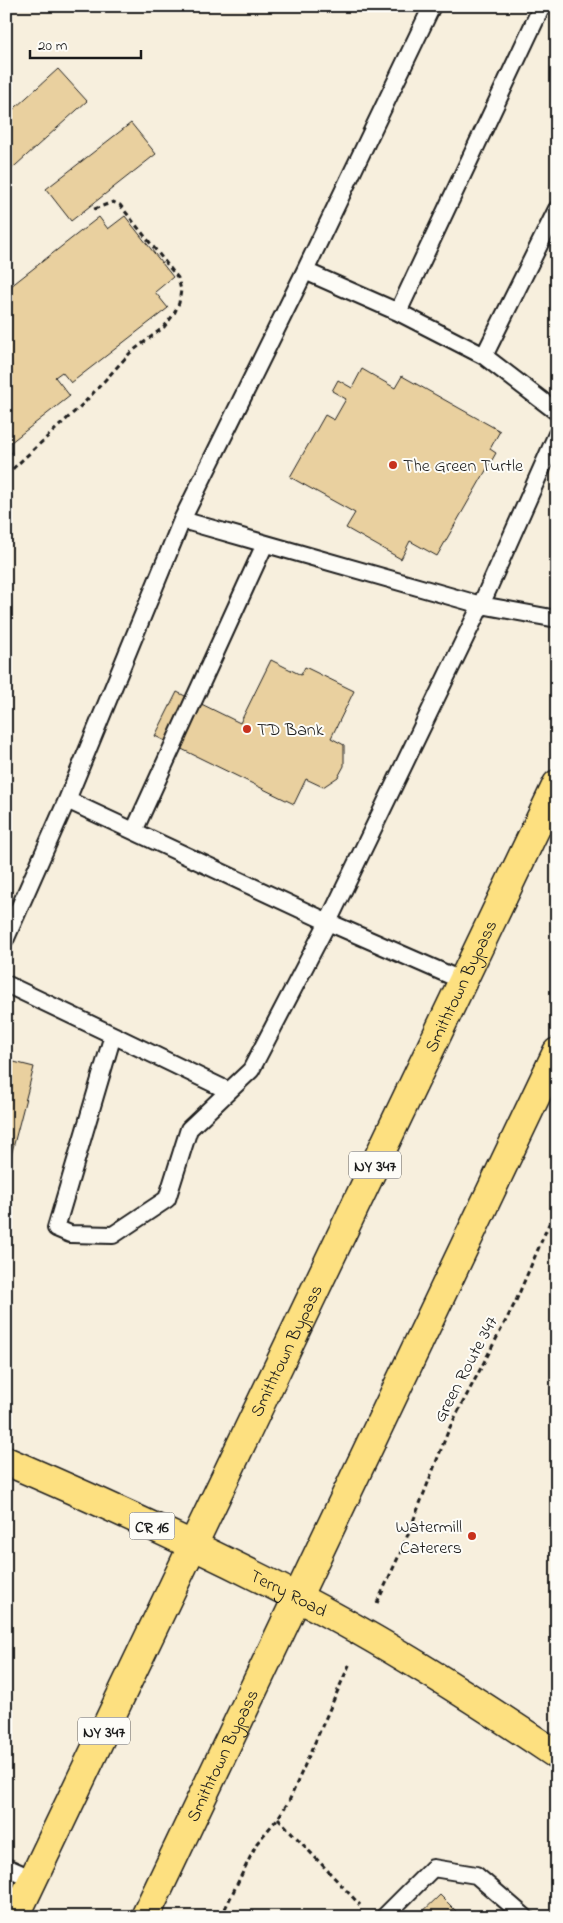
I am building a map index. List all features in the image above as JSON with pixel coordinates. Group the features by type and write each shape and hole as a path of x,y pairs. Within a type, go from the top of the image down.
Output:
{"main road":[{"name":"Smithtown Bypass","path":"15,1917 557,784"},
{"name":"Smithtown Bypass","path":"145,1917 296,1596 557,1052"},
{"name":"Terry Road","path":"6,1461 96,1499 296,1596 439,1679 557,1756"}],"lane":[{"path":"6,938 67,800 182,520 305,271 432,6"},
{"path":"398,312 542,6"},
{"path":"484,356 557,209"},
{"path":"305,271 398,312 484,356 557,412"},
{"path":"113,1035 56,1228 70,1234 112,1235 167,1199 190,1129 251,1070 328,922 481,605 557,434"},
{"path":"182,520 481,605 557,620"},
{"path":"134,831 266,544"},
{"path":"67,800 328,922 463,981"},
{"path":"6,984 230,1091"},
{"path":"6,1867 34,1879"},
{"path":"384,1917 433,1868 476,1875 525,1917"}],"path":[{"path":"6,475 84,403 130,353 164,327 180,303 181,290 178,278 120,205 113,202 92,210"},
{"name":"Green Route 347","path":"402,1547 449,1430 515,1302 557,1205"},
{"path":"221,1917 257,1843 278,1818 296,1784"},
{"path":"278,1818 364,1910"}],"building":[{"path":"58,69 87,101 6,174 6,116"},
{"path":"131,123 156,154 71,221 46,189"},
{"path":"125,216 173,277 155,292 168,308 71,383 62,372 55,377 70,396 6,446 6,290 99,217 108,229"},
{"name":"The Green Turtle","path":"362,369 395,388 402,376 500,431 490,449 496,453 437,556 410,541 401,559 346,528 355,513 290,477 325,415 334,420 346,399 332,391 338,380 352,388"},
{"path":"6,446 12,453 6,458"},
{"name":"TD Bank","path":"271,660 301,675 305,667 354,691 331,738 344,745 344,766 338,777 323,787 306,779 294,804 155,736 177,692 240,723"},
{"path":"6,1060 34,1067 6,1175"},
{"path":"440,1895 462,1917 417,1917"}],"place":[{"name":"The Green Turtle","path":"393,465"},
{"name":"TD Bank","path":"247,729"},
{"name":"Watermill Caterers","path":"472,1536"}]}
